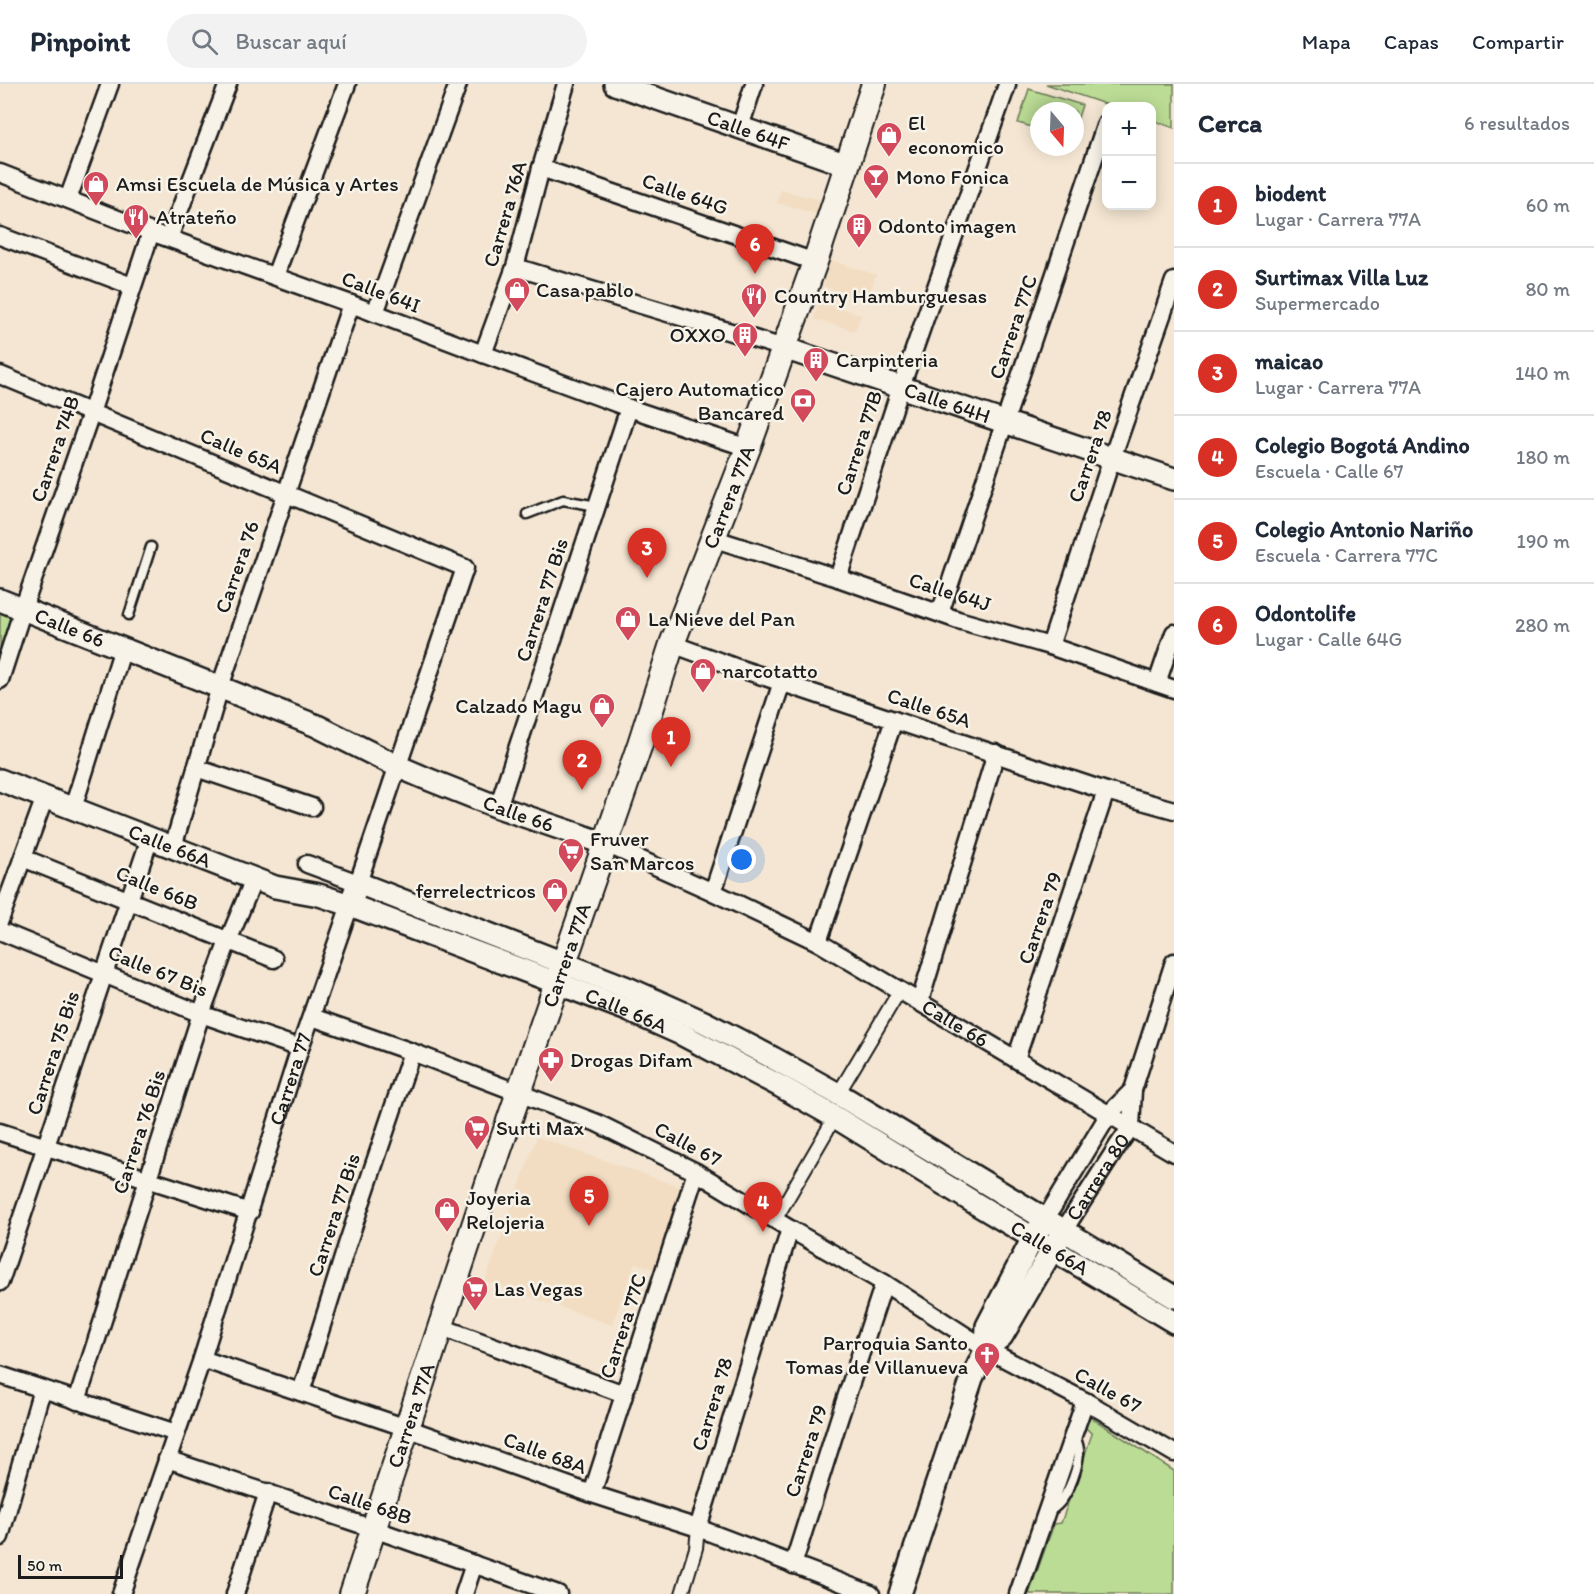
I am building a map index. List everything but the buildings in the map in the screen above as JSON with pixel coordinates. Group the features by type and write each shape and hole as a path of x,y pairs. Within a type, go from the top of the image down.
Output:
{"main road":[{"name":"Carrera 77A","path":"352,1594 518,1094 606,844 672,644 748,448 815,262 874,84"}],"street":[{"path":"68,199 110,84"},
{"path":"169,238 228,84"},
{"path":"275,276 347,84"},
{"path":"375,313 458,84"},
{"name":"Carrera 76A","path":"483,354 515,267 566,84"},
{"path":"740,127 754,84"},
{"name":"Carrera 77B","path":"838,578 901,387 1007,85"},
{"name":"Calle 64F","path":"629,86 848,165"},
{"name":"Carrera 77C","path":"940,613 1102,135"},
{"name":"Calle 64G","path":"541,168 815,262"},
{"name":"Calle 64I","path":"0,173 151,232 629,408 748,448"},
{"name":"Carrera 74B","path":"0,680 151,232"},
{"path":"0,236 132,286"},
{"name":"Calle 64H","path":"515,267 784,348 1174,479"},
{"name":"Carrera 78","path":"1050,646 1174,281"},
{"name":"Carrera 76","path":"173,847 220,687 351,304"},
{"name":"Calle 65A","path":"0,375 465,568"},
{"name":"Carrera 77 Bis","path":"498,807 629,408"},
{"name":"Calle 64J","path":"712,538 838,578 958,620 1050,646 1174,689"},
{"name":"Carrera 77","path":"121,1594 202,1359 300,1048 465,568"},
{"name":"Calle 66","path":"0,600 121,644 317,726 398,766 498,807 606,844 713,892 818,942 1174,1153"},
{"path":"1158,683 1174,633"},
{"path":"73,808 121,644"},
{"name":"Calle 65A","path":"672,644 1106,791 1174,810"},
{"path":"713,892 782,682"},
{"path":"818,942 894,720"},
{"path":"920,1001 996,753"},
{"path":"196,768 312,807"},
{"name":"Calle 66A","path":"0,780 275,887 319,895 560,973 630,989 704,1022 838,1094 1174,1297"},
{"name":"Carrera 79","path":"1016,1059 1106,791"},
{"path":"0,920 45,797"},
{"name":"Carrera 75 Bis","path":"0,1282 150,838"},
{"name":"Calle 66B","path":"24,858 274,959"},
{"name":"Calle 66A","path":"307,864 358,883 560,973 625,1009 683,1035 780,1086 1174,1322"},
{"name":"Carrera 76 Bis","path":"77,1401 201,1014 254,879"},
{"name":"Calle 67 Bis","path":"0,931 201,1014 300,1048"},
{"name":"Carrera 80","path":"986,1349 1002,1336 1052,1249 1131,1127 1133,1090 1174,962"},
{"path":"838,1094 900,990"},
{"name":"Calle 67","path":"312,1017 412,1052 597,1123 696,1172 884,1283 986,1349 1085,1401 1174,1453"},
{"name":"Carrera 77 Bis","path":"302,1392 347,1245 412,1052"},
{"name":"Carrera 80","path":"900,1594 972,1378 986,1349 987,1326 1033,1238 1109,1114 1133,1090"},
{"path":"775,1220 835,1117"},
{"path":"0,1132 249,1212"},
{"name":"Carrera 77C","path":"592,1494 696,1172"},
{"name":"Carrera 78","path":"682,1594 696,1548 698,1528 790,1229"},
{"name":"Carrera 79","path":"793,1565 884,1283"},
{"path":"441,1327 624,1394"},
{"name":"Calle 68A","path":"202,1359 407,1428 592,1494 698,1528 871,1594"},
{"path":"0,1375 176,1433"},
{"path":"0,1537 42,1389"},
{"path":"1018,1594 1085,1401"},
{"name":"Calle 68B","path":"167,1459 558,1594"},
{"path":"234,1594 268,1492"},
{"path":"464,1594 474,1564"}],"lane":[{"path":"527,514 563,500 597,506"},
{"path":"129,615 151,547"}],"shaded area":[{"path":"781,190 820,200 816,214 777,203"},
{"path":"830,260 876,275 867,301 823,286"},
{"path":"819,301 861,315 855,331 814,319"},
{"path":"537,1137 686,1189 657,1270 635,1263 612,1325 485,1281"}],"green space":[{"path":"1046,84 1174,84 1174,128 1156,121 1156,102 1102,103"},
{"path":"1029,89 1072,102 1030,102 1030,126 1018,123"},
{"path":"0,611 11,615 0,651"},
{"path":"1089,1416 1174,1471 1174,1594 1029,1594 1054,1524 1061,1523 1092,1434 1085,1427"}],"place":[{"name":"El economico","path":"889,158"},
{"name":"Mono Fonica","path":"876,200"},
{"name":"Amsi Escuela de Música y Artes","path":"96,207"},
{"name":"Atrateño","path":"136,240"},
{"name":"Odonto imagen","path":"859,249"},
{"name":"Odontolife","path":"755,274"},
{"name":"Casa pablo","path":"517,313"},
{"name":"Country Hamburguesas","path":"754,319"},
{"name":"OXXO","path":"745,358"},
{"name":"Carpinteria","path":"816,383"},
{"name":"Cajero Automatico Bancared","path":"803,424"},
{"name":"maicao","path":"647,578"},
{"name":"La Nieve del Pan","path":"628,642"},
{"name":"narcotatto","path":"703,694"},
{"name":"Calzado Magu","path":"602,729"},
{"name":"biodent","path":"671,767"},
{"name":"Surtimax Villa Luz","path":"582,790"},
{"name":"Fruver San Marcos","path":"571,874"},
{"name":"ferrelectricos","path":"555,914"},
{"name":"Drogas Difam","path":"551,1083"},
{"name":"Surti Max","path":"477,1151"},
{"name":"Colegio Antonio Nariño","path":"589,1226"},
{"name":"Colegio Bogotá Andino","path":"763,1232"},
{"name":"Joyeria Relojeria","path":"447,1233"},
{"name":"Las Vegas","path":"475,1312"},
{"name":"Parroquia Santo Tomas de Villanueva","path":"987,1378"}]}
